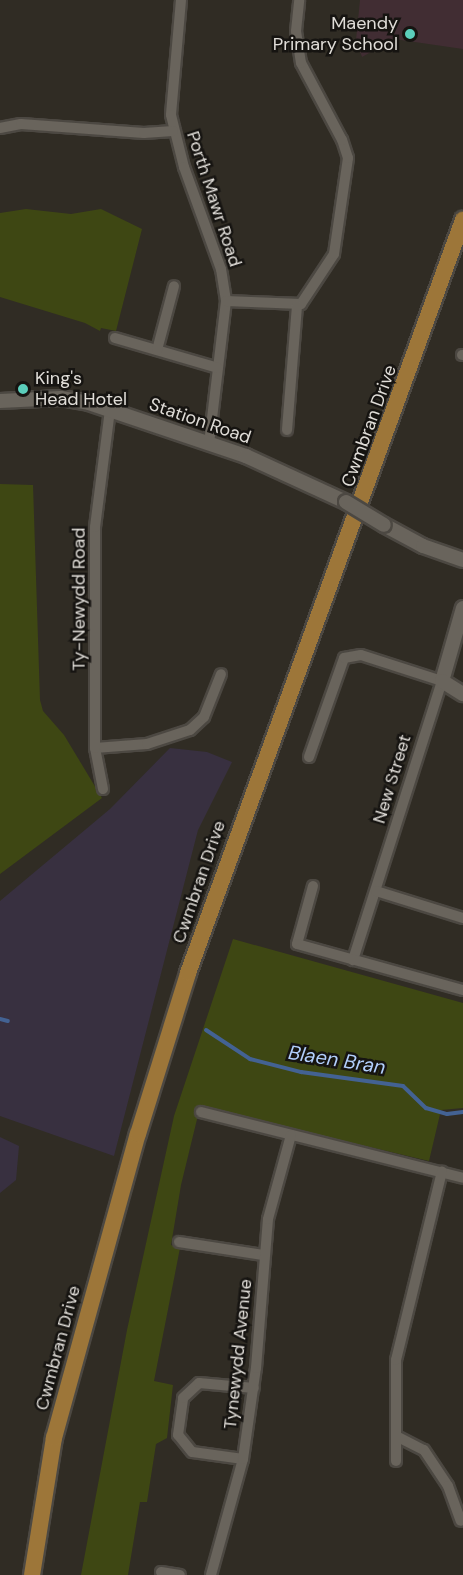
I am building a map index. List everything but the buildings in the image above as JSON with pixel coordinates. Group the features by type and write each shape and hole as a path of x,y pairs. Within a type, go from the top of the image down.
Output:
{"main road":[{"name":"Cwmbran Drive","path":"33,1575 54,1438 138,1134 188,973 463,220"}],"street":[{"name":"Porth Mawr Road","path":"181,0 170,95 173,131 221,269 226,301 209,443"},
{"path":"226,301 297,305 307,299 334,254 348,158 342,140 301,63 296,31 299,0"},
{"path":"0,128 21,124 144,133 173,131"},
{"path":"157,350 174,286"},
{"path":"287,430 297,305"},
{"path":"115,338 219,368"},
{"name":"Station Road","path":"0,401 61,398 110,410 209,443 298,477 423,546 463,560"},
{"name":"Ty-Newydd Road","path":"103,789 95,748 95,527 110,410"},
{"name":"New Street","path":"353,960 463,608"},
{"path":"309,757 341,662 349,655 361,655 442,681 463,694"},
{"path":"95,748 147,744 190,730 204,717 221,674"},
{"path":"314,886 297,944 463,990"},
{"path":"376,891 463,918"},
{"path":"201,1113 463,1178"},
{"name":"Tynewydd Avenue","path":"211,1575 243,1459 254,1388 268,1219 291,1135"},
{"path":"396,1461 398,1437 396,1360 442,1172"},
{"path":"179,1242 264,1255"},
{"path":"243,1459 192,1452 178,1435 183,1398 199,1383 254,1388"},
{"path":"398,1437 424,1450 448,1486 462,1521"},
{"path":"160,1572 180,1575"}],"shaded area":[{"name":"Maendy Primary School","path":"360,0 463,0 463,49 394,39 362,57 356,40"},
{"path":"170,748 207,752 232,762 198,830 114,1156 0,1116 0,901 110,809"},
{"path":"0,1137 19,1146 16,1180 0,1193"}],"green space":[{"path":"26,209 71,214 101,209 142,229 116,331 101,328 100,331 85,323 0,297 0,213"},
{"path":"0,484 33,485 40,700 43,711 64,735 102,798 0,874"},
{"path":"233,939 463,1003 463,1108 441,1110 429,1161 200,1107 181,1185 171,1245 180,1248 154,1381 173,1385 167,1438 156,1444 147,1502 140,1502 128,1575 81,1575 127,1330 174,1116"}],"waterway":[{"name":"Blaen Bran","path":"0,1019 8,1021"},
{"name":"Blaen Bran","path":"206,1030 250,1059 301,1072 403,1086 426,1108 447,1114 463,1112"}],"place":[{"name":"Maendy Primary School","path":"410,34"},
{"name":"King's Head Hotel","path":"23,389"}]}
